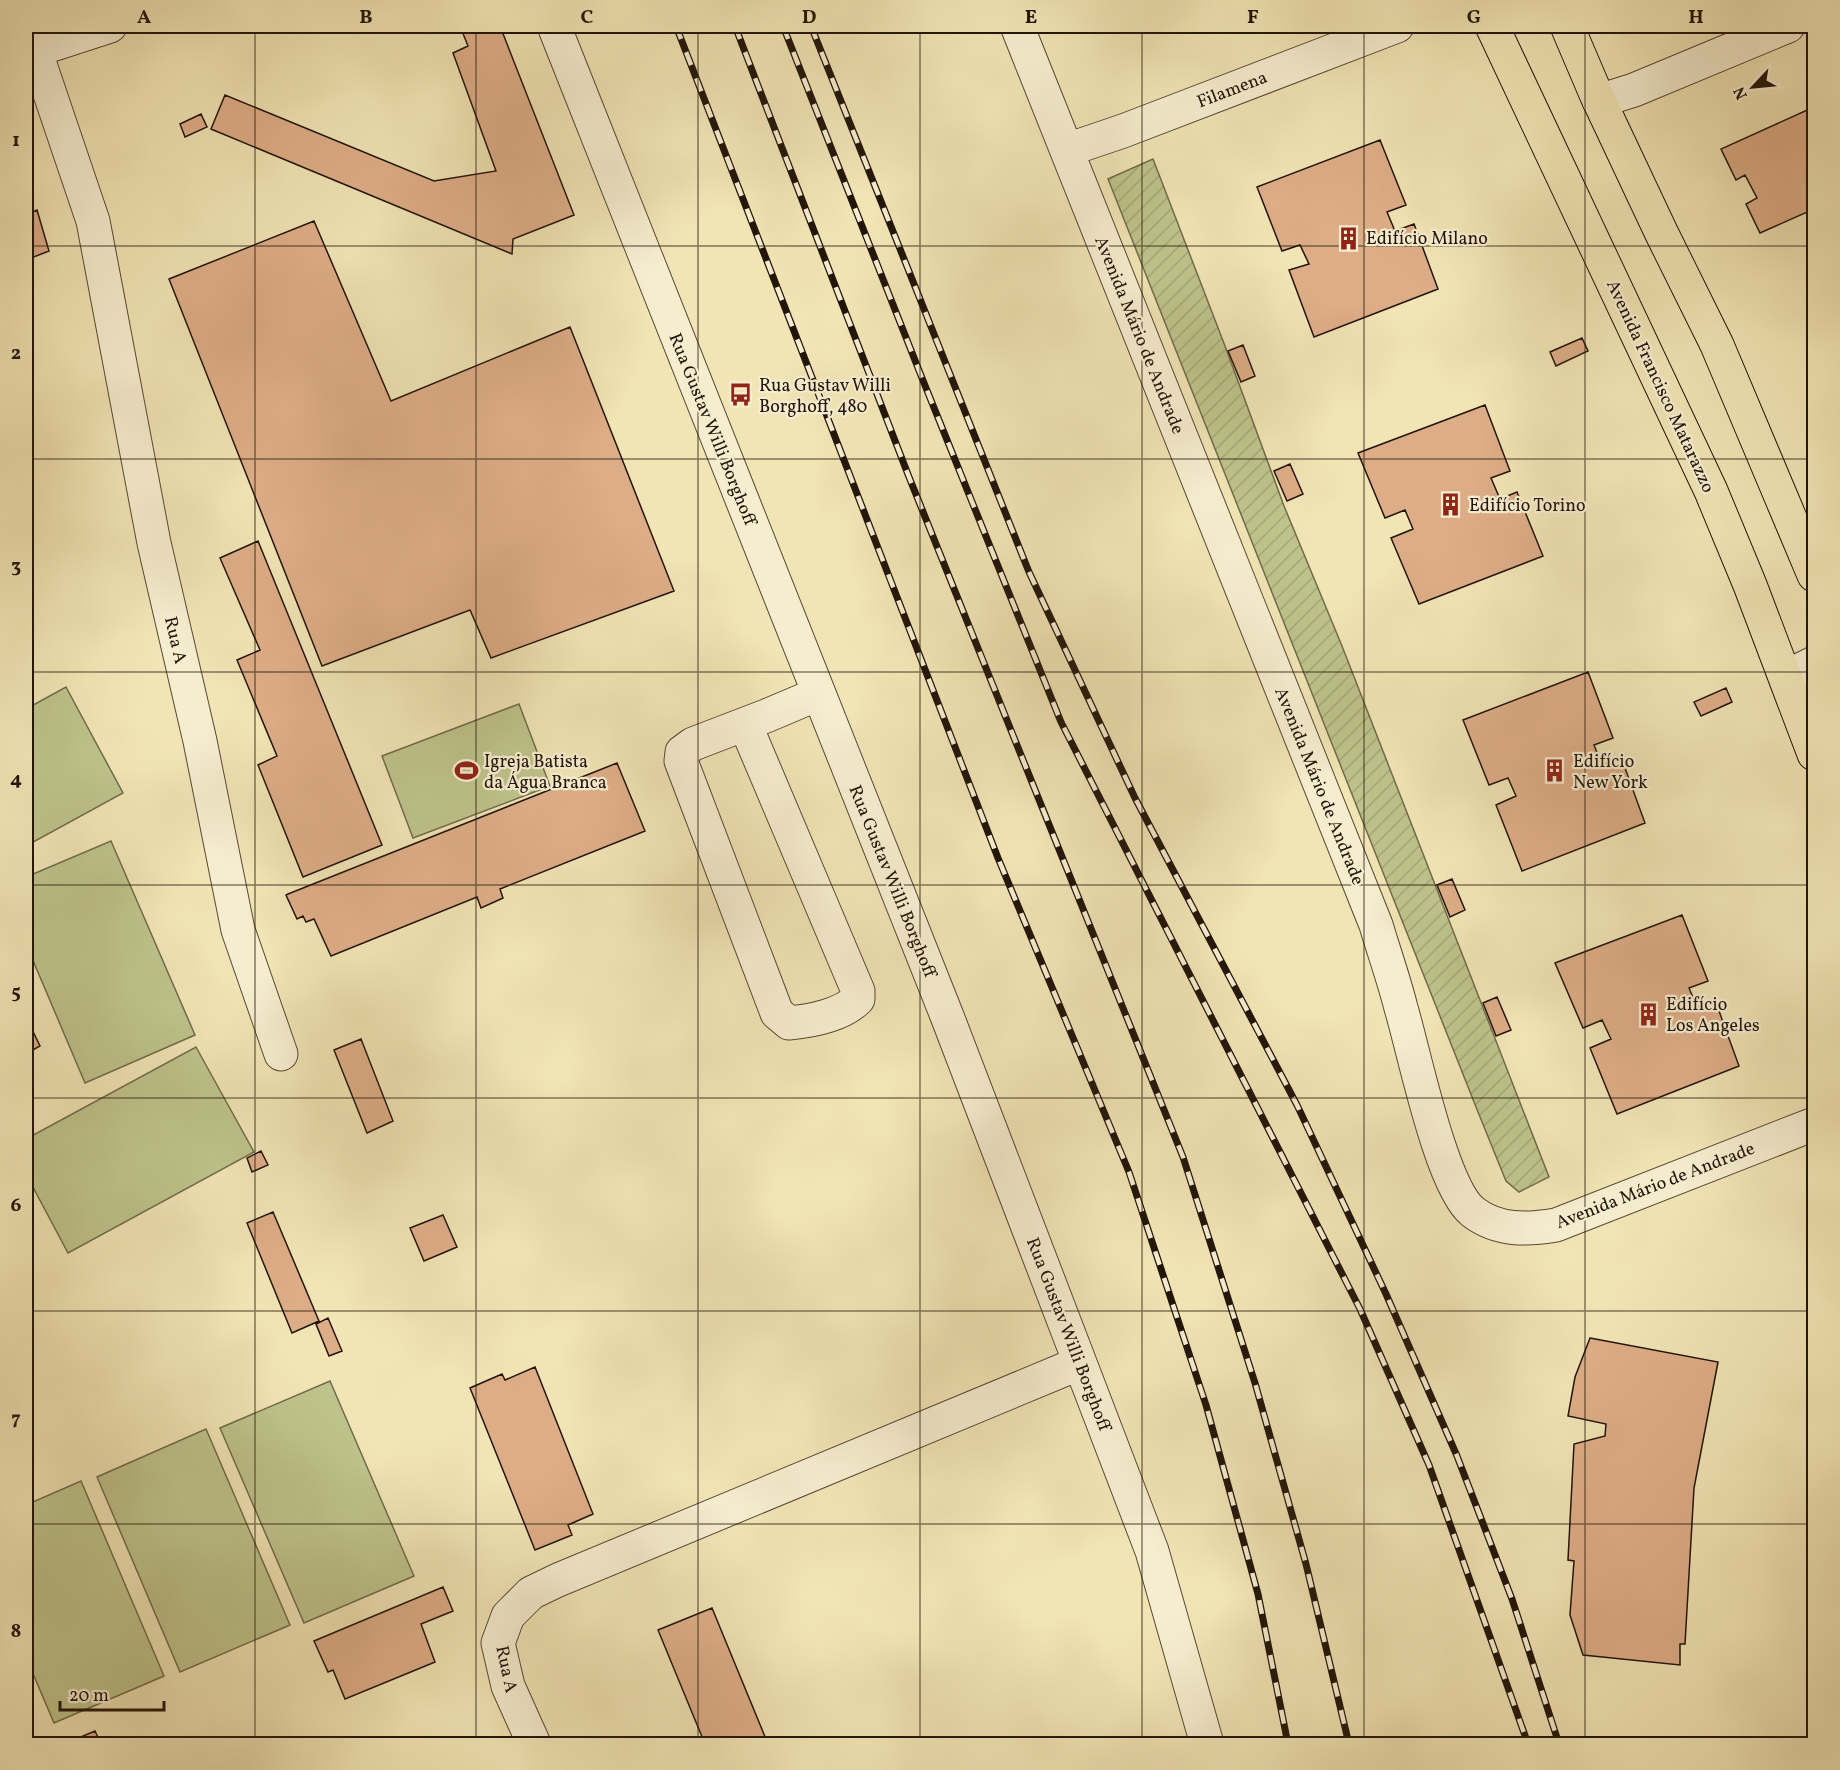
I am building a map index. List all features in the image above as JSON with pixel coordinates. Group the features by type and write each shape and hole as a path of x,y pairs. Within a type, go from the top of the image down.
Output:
{"main road":[{"name":"Avenida Francisco Matarazzo","path":"1492,26 1711,491 1815,754"},
{"path":"1567,26 1599,100 1717,345 1815,575"}],"street":[{"path":"32,38 110,26"},
{"name":"Rua Gustav Willi Borghoff","path":"554,26 955,1036 1152,1551 1207,1744"},
{"name":"Avenida Mário de Andrade","path":"1017,26 1376,925 1401,1006 1439,1147 1457,1190 1472,1212 1498,1226 1528,1230 1556,1225 1815,1124"},
{"name":"Filamena","path":"1067,150 1123,131 1397,26"},
{"path":"1599,100 1634,90 1788,26"},
{"name":"Rua A","path":"32,38 93,221 154,543 200,741 238,930 281,1054"},
{"path":"1786,677 1815,663"},
{"path":"745,724 858,991 858,999 850,1007 807,1021 789,1023 777,1013 681,761 682,752 693,744 818,694"},
{"name":"Rua A","path":"534,1744 508,1686 498,1643 508,1616 531,1593 1080,1362"}],"green space":[{"path":"1153,159 1284,506 1342,646 1549,1177 1519,1192 1506,1181 1478,1112 1108,179"},
{"path":"66,687 123,793 26,846 26,709"},
{"name":"Igreja Batista da Água Branca","path":"519,704 550,786 413,838 382,756"},
{"path":"111,841 195,1035 85,1083 26,944 26,877"},
{"path":"196,1047 254,1152 68,1253 26,1174 26,1139"},
{"path":"330,1381 414,1576 304,1623 220,1428"},
{"path":"206,1429 290,1625 180,1672 97,1477"},
{"path":"81,1481 164,1676 54,1723 26,1657 26,1505"}],"building":[{"path":"460,26 500,26 574,215 513,239 512,254 211,129 225,95 434,181 496,171 453,53 468,46"},
{"path":"1814,107 1814,209 1760,233 1746,204 1757,198 1745,175 1736,180 1721,149"},
{"path":"201,114 207,127 185,137 180,124"},
{"name":"Edifício Milano","path":"1380,140 1406,205 1387,212 1395,231 1414,224 1438,289 1314,337 1289,270 1309,264 1300,245 1282,251 1257,187"},
{"path":"37,210 49,251 26,260 26,215"},
{"path":"314,221 391,401 570,327 674,591 491,658 470,610 322,666 169,279"},
{"path":"1582,338 1588,351 1556,366 1550,352"},
{"path":"1243,345 1255,376 1241,382 1228,351"},
{"name":"Edifício Torino","path":"1485,405 1510,471 1491,478 1500,499 1517,492 1543,556 1419,604 1391,538 1413,529 1405,510 1385,518 1358,453"},
{"path":"1290,464 1303,494 1287,501 1274,471"},
{"path":"258,541 382,845 303,877 258,765 277,756 237,660 260,650 220,558"},
{"name":"Edifício New York","path":"1588,672 1613,738 1594,745 1602,765 1621,757 1645,823 1522,871 1496,805 1516,796 1508,778 1489,785 1463,720"},
{"path":"1726,688 1732,702 1701,716 1694,702"},
{"path":"617,763 645,831 500,889 503,898 481,908 477,897 331,956 314,919 306,922 303,916 297,919 286,895 288,894"},
{"path":"1452,879 1465,910 1450,917 1437,885"},
{"name":"Edifício Los Angeles","path":"1682,915 1708,981 1689,988 1697,1007 1715,1000 1739,1066 1617,1114 1590,1048 1611,1039 1602,1020 1583,1028 1555,963"},
{"path":"1497,997 1511,1030 1496,1036 1483,1003"},
{"path":"26,1017 40,1046 26,1054"},
{"path":"361,1039 393,1121 367,1133 334,1050"},
{"path":"261,1151 268,1165 252,1172 247,1158"},
{"path":"273,1212 319,1321 292,1333 247,1223"},
{"path":"443,1215 457,1247 424,1261 410,1228"},
{"path":"328,1318 342,1351 329,1356 316,1324"},
{"path":"1590,1338 1718,1362 1694,1488 1685,1644 1680,1644 1680,1665 1583,1655 1570,1615 1574,1561 1568,1560 1574,1444 1605,1436 1606,1424 1568,1416 1575,1377"},
{"path":"535,1367 593,1514 568,1525 572,1535 535,1550 470,1388 502,1374 505,1380"},
{"path":"443,1587 453,1611 421,1624 435,1662 345,1699 333,1670 328,1672 314,1641"},
{"path":"712,1608 768,1744 705,1744 658,1630"},
{"path":"95,1731 101,1744 64,1744"}],"railway":[{"path":"676,26 998,858 1129,1172 1206,1405 1258,1594 1288,1744"},
{"path":"735,26 909,477 1183,1157 1255,1383 1306,1564 1349,1744"},
{"path":"783,26 1061,722 1360,1309 1429,1465 1528,1744"},
{"path":"811,26 1029,572 1135,798 1297,1105 1386,1294 1457,1456 1512,1599 1559,1744"}],"place":[{"name":"Edifício Milano","path":"1348,238"},
{"name":"Rua Gustav Willi Borghoff, 480","path":"741,395"},
{"name":"Edifício Torino","path":"1451,505"},
{"name":"Igreja Batista da Água Branca","path":"466,771"},
{"name":"Edifício New York","path":"1555,771"},
{"name":"Edifício Los Angeles","path":"1648,1014"}]}
